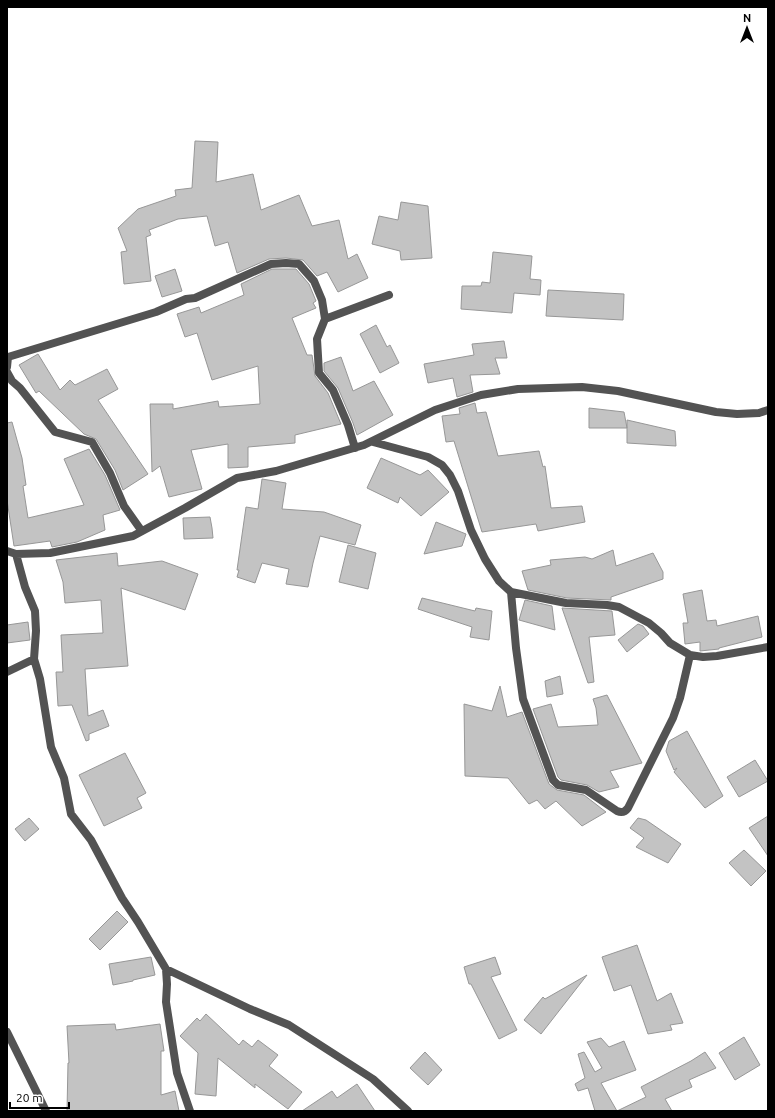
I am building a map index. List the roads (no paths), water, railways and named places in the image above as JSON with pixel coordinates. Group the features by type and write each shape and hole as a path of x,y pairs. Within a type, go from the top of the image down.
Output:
{"street":[{"path":"7,367 8,357 156,312 186,299 195,298 271,264 299,264 310,276 322,300 325,319 317,339 319,372 333,390 348,425 355,448"},
{"path":"325,319 389,295"},
{"path":"7,372 12,381 20,388 55,432 92,442 110,473 124,506 141,530"},
{"path":"7,551 16,554 50,553 133,536 141,530 185,508 237,478 276,471 373,442 436,410 481,395 518,389 582,387 618,391 716,412 752,413 768,410"},
{"path":"373,442 428,457 442,464 450,475 458,491 471,530 485,560 499,581 511,592 566,603 619,607 649,623 670,643 690,655 703,657 717,656 768,647"},
{"path":"16,554 25,587 35,611 36,631 34,659 40,679 51,747 64,778 71,814 91,840 122,898 166,969 166,1002 176,1067 190,1111"},
{"path":"511,592 516,648 523,699 553,780 558,785 586,790 617,811 625,811 628,808 673,718 680,698 690,655"},
{"path":"7,672 34,659"},
{"path":"166,969 250,1010 289,1025 373,1079 408,1111"},
{"path":"7,1032 46,1111"}]}
